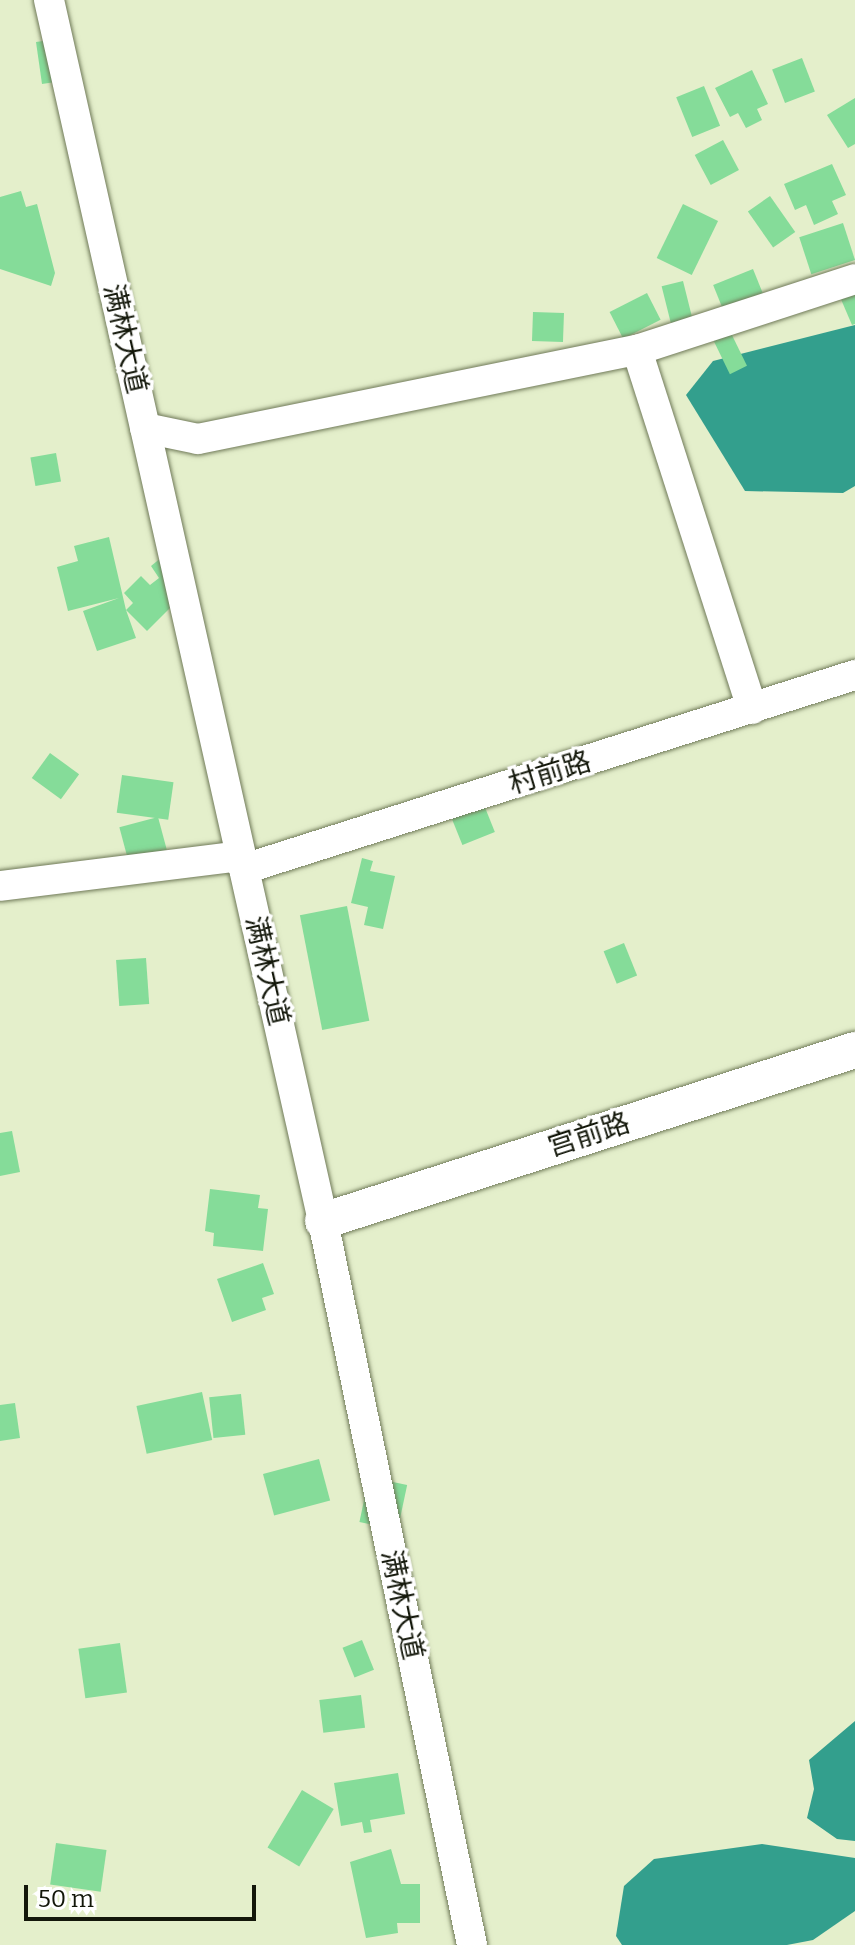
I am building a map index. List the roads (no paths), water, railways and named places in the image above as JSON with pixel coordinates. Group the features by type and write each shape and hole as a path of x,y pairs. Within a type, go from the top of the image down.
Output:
{"street":[{"name":"满林大道","path":"49,0 323,1221 472,1945"},
{"path":"145,428 198,439 637,350 855,279"},
{"path":"637,350 752,709"},
{"name":"村前路","path":"0,886 242,863 855,675"},
{"name":"宫前路","path":"323,1221 855,1050"}],"water":[{"path":"855,325 855,486 843,493 745,491 686,395 713,361"},
{"path":"855,1721 855,1841 837,1839 807,1818 814,1789 809,1760"},
{"path":"762,1844 855,1858 855,1911 813,1940 787,1945 622,1945 616,1936 624,1886 654,1859"}]}
